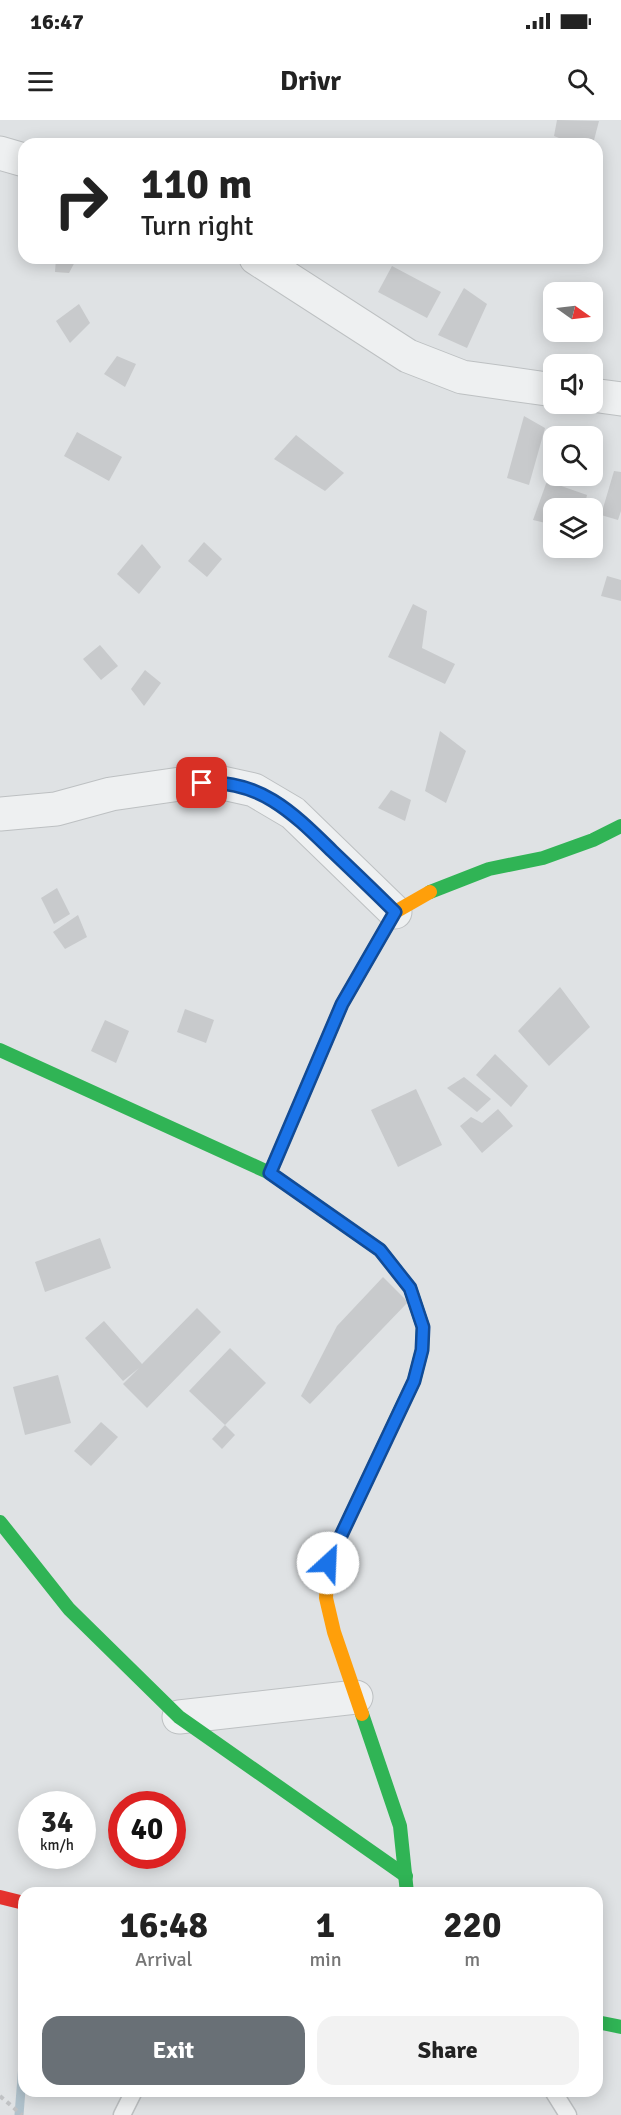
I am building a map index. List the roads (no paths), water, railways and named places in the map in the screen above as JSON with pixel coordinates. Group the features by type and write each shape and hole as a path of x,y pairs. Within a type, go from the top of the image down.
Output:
{"street":[{"path":"0,153 18,158"},
{"path":"265,264 408,356 462,378 543,389"},
{"path":"603,397 621,399"},
{"path":"0,814 56,809 111,794 187,783 218,782 254,790 293,813 395,912"},
{"path":"270,1173 342,1004 395,912 429,892 449,884 489,869 543,858 593,840 621,826"},
{"path":"0,1050 270,1173 380,1250 410,1288 423,1327 422,1350 414,1381 328,1563 326,1598 333,1632 400,1826 407,1887"},
{"path":"0,1522 69,1609 180,1717 406,1876"},
{"path":"180,1717 356,1697"},
{"path":"0,1898 18,1902"},
{"path":"603,2023 621,2027"}],"lane":[{"path":"122,2115 131,2097"},
{"path":"557,2097 568,2115"}],"waterway":[{"path":"19,2115 20,2097"}]}
